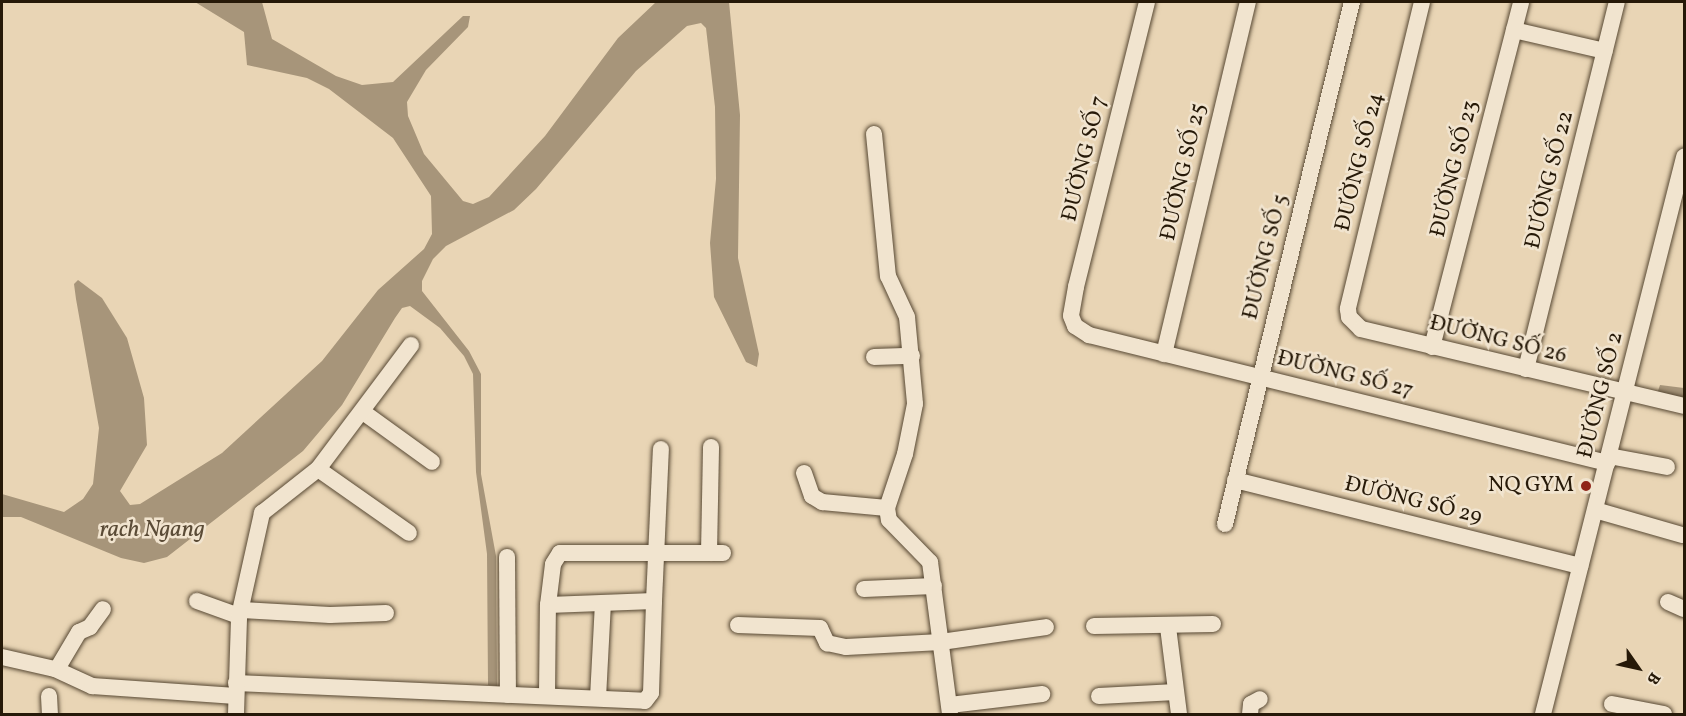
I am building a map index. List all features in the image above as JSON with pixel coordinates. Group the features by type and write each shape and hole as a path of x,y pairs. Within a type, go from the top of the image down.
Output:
{"street":[{"name":"ĐƯỜNG SỐ 7","path":"1075,326 1071,316 1076,287 1147,2"},
{"name":"ĐƯỜNG SỐ 25","path":"1164,354 1248,2"},
{"name":"ĐƯỜNG SỐ 5","path":"1225,524 1352,2"},
{"name":"ĐƯỜNG SỐ 24","path":"1361,329 1349,317 1348,309 1422,2"},
{"name":"ĐƯỜNG SỐ 23","path":"1432,347 1521,2"},
{"name":"ĐƯỜNG SỐ 22","path":"1526,369 1617,2"},
{"path":"1514,30 1605,51"},
{"path":"874,134 888,276 907,317 912,356 913,422 887,508 891,524 928,557 934,586 950,710 1042,694"},
{"name":"ĐƯỜNG SỐ 2","path":"1543,714 1595,510 1633,395 1681,186 1684,157"},
{"name":"ĐƯỜNG SỐ 27","path":"1075,326 1089,335 1260,377 1613,459 1667,467"},
{"name":"ĐƯỜNG SỐ 26","path":"1361,329 1684,406"},
{"path":"236,714 241,613 265,509 318,469 363,412 411,345"},
{"path":"873,357 912,356"},
{"path":"363,412 432,462"},
{"path":"547,695 548,605 553,564 560,553 716,553 711,447"},
{"path":"2,657 57,669 92,686 547,695 645,701 649,698 654,552 661,449"},
{"path":"318,469 409,533"},
{"path":"804,473 815,500 887,508"},
{"name":"ĐƯỜNG SỐ 29","path":"1235,480 1580,566"},
{"path":"1595,510 1682,535"},
{"path":"507,557 508,694"},
{"path":"864,589 934,586"},
{"path":"197,601 241,613 330,615 386,613"},
{"path":"548,605 654,601"},
{"path":"1668,602 1684,609"},
{"path":"598,698 603,603"},
{"path":"57,669 80,632 90,627 103,609"},
{"path":"1094,626 1168,627 1213,624"},
{"path":"738,625 820,628 826,643 846,647 941,642 1046,627"},
{"path":"1168,627 1179,714"},
{"path":"1099,696 1176,692"},
{"path":"49,696 50,714"},
{"path":"1250,714 1252,703 1260,699"},
{"path":"1612,704 1664,714"}],"water":[{"name":"rạch Ngang","path":"195,2 262,2 272,39 336,76 362,85 393,82 463,16 470,16 468,27 426,70 407,102 408,116 424,154 463,201 473,204 489,197 545,136 618,38 656,2 729,2 740,115 738,258 759,354 757,367 746,362 714,297 710,243 716,179 715,107 706,28 701,23 687,26 636,71 536,189 514,210 446,246 433,259 422,281 422,291 469,351 481,374 481,474 496,556 497,686 488,685 487,554 476,472 473,374 464,356 440,328 410,306 402,308 342,405 303,451 167,557 144,563 121,558 21,517 2,517 2,494 64,512 83,499 93,484 99,428 76,299 74,284 78,280 102,298 127,338 144,398 147,445 120,491 130,505 140,504 222,453 322,361 378,290 424,249 432,234 431,196 393,138 329,89 307,78 247,65 244,32"},
{"path":"1660,385 1684,388 1684,397 1657,394"}],"place":[{"name":"NQ GYM","path":"1586,486"}]}
